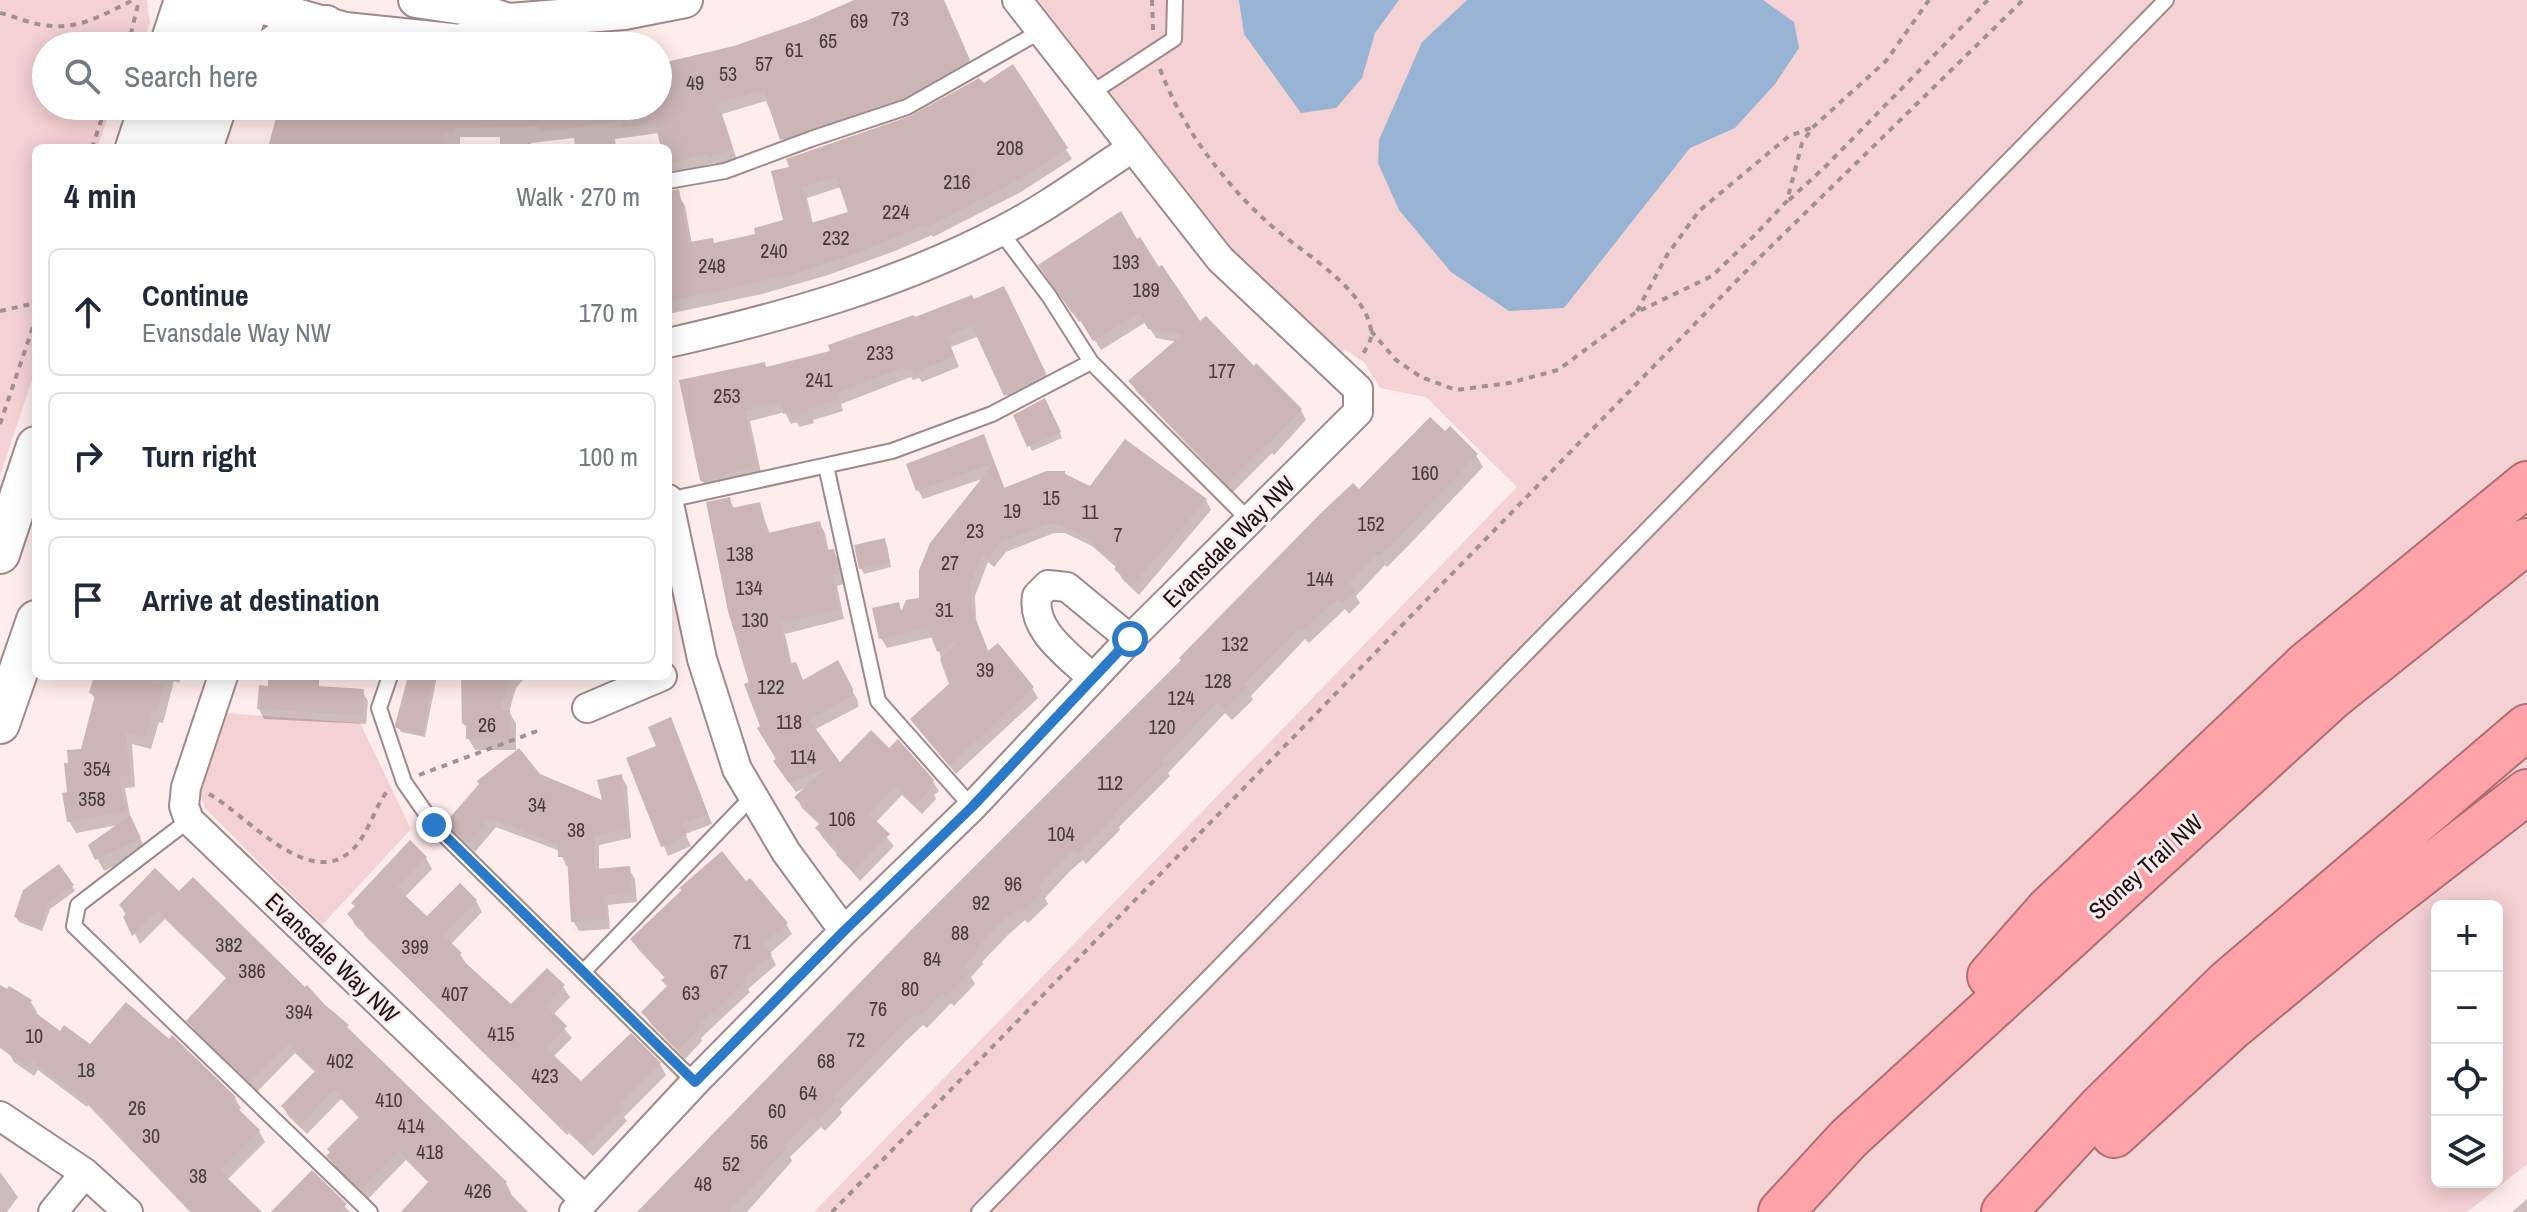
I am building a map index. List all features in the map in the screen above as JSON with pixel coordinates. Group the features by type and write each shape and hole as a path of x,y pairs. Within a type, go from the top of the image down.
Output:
{"highway":[{"path":"1849,1138 2048,910 2307,664 2527,484"},
{"name":"Stoney Trail NW","path":"1781,1212 1849,1138 2332,697 2527,541"},
{"path":"2004,1212 2101,1107 2227,983 2527,727"},
{"path":"2035,1212 2231,1028 2399,890 2527,792"}],"main road":[{"path":"174,32 184,0"},
{"path":"203,32 211,0"},
{"path":"239,32 247,1"},
{"path":"293,32 326,25"},
{"path":"136,144 144,120"},
{"path":"179,144 207,120"},
{"path":"0,554 32,458"},
{"path":"0,724 32,632"}],"street":[{"path":"483,32 508,21 624,12 685,0"},
{"name":"Evansdale Way NW","path":"189,820 579,1206 695,1082 972,807 1130,639 1251,522 1358,412 1358,389 1220,259 1017,0"},
{"path":"247,1 326,25 364,32"},
{"path":"438,1 508,21"},
{"path":"672,342 758,323 900,277 1030,216 1132,148"},
{"path":"672,518 702,659 737,769 786,852 844,931"},
{"path":"1092,678 1047,634 1037,619 1037,596 1048,585 1067,587 1130,639"},
{"path":"672,672 702,659"},
{"path":"189,820 184,806 186,787 222,680"},
{"path":"587,708 653,680"},
{"path":"0,1116 85,1173 128,1212"},
{"path":"53,1212 85,1173"}],"lane":[{"path":"1090,94 1174,39 1175,0"},
{"path":"979,1212 2166,0"},
{"path":"672,180 725,171 907,107 1041,31"},
{"path":"1001,232 1049,296 1091,362 1251,522"},
{"path":"672,498 892,451 992,414 1091,362"},
{"path":"826,466 878,701 972,807"},
{"path":"389,680 379,708 404,782 434,825 695,1082"},
{"path":"583,972 753,796"},
{"path":"189,820 78,905 74,926 370,1212"}],"path":[{"path":"0,13 42,25 64,27 88,23 133,0"},
{"path":"131,32 139,0"},
{"path":"1152,0 1154,52 1190,133 1266,222 1321,264 1350,292 1366,316 1371,331 1396,360 1421,377 1456,390 1509,383 1558,370 1635,313 1712,276 1826,166 1988,0"},
{"path":"1787,201 1802,143 1812,128 1886,61 1929,0"},
{"path":"832,1212 1753,264 2023,0"},
{"path":"93,144 101,120"},
{"path":"1635,313 1667,255 1699,211 1789,136 1812,128"},
{"path":"0,311 32,304"},
{"path":"0,424 32,330"},
{"path":"1358,361 1369,345 1371,331"},
{"path":"421,774 537,731"},
{"path":"209,794 224,802 289,853 316,861 337,859 352,851 390,788"}],"shaded area":[{"path":"0,0 147,0 150,23 146,32 32,32 32,120 107,120 98,144 32,144 32,380 0,476"},
{"path":"1038,0 2527,0 2527,1164 2503,1183 2503,900 2431,900 2431,1188 2497,1188 2467,1212 814,1212 1517,487 1426,397 1380,388 1364,362 1345,349 1342,352 1285,303 1235,253"},
{"path":"225,713 360,723 411,829 322,925 205,808 200,793"}],"water":[{"path":"1239,0 1399,0 1375,33 1362,78 1336,108 1301,113 1244,34"},
{"path":"1467,0 1763,0 1794,22 1799,48 1775,84 1735,128 1690,148 1564,308 1509,311 1451,272 1399,210 1378,163 1379,140 1422,42"}],"building":[{"path":"854,0 944,0 970,60 903,98 780,140 764,92 718,103 733,150 672,163 672,144 660,144 655,123 622,128 621,121 539,132 539,126 455,128 455,135 445,134 444,144 269,144 275,120 672,120 672,61 734,46 806,21"},
{"path":"1013,64 1068,148 1015,182 925,228 924,225 855,254 794,274 672,301 672,190 679,189 689,242 713,238 714,243 755,234 754,228 783,220 771,171 789,167 786,159 910,116 979,78 984,83","holes":["836,177 848,212 811,223 802,187"]},
{"path":"1121,211 1137,239 1140,237 1159,267 1162,265 1200,321 1206,316 1254,366 1256,363 1302,409 1227,483 1128,381 1183,334 1148,329 1139,313 1093,341 1075,312 1072,313 1038,265"},
{"path":"1004,286 1046,373 1004,396 972,326 947,336 954,356 914,373 912,368 905,370 904,367 836,393 838,400 808,409 809,412 791,417 790,412 783,414 780,401 745,410 757,466 725,474 725,477 700,480 679,380 765,362 766,367 830,351 828,345 972,295 974,299"},
{"path":"1045,398 1061,432 1027,447 1013,415"},
{"path":"1430,417 1445,431 1450,426 1478,454 1402,534 1379,556 1377,554 1349,584 1355,590 1342,603 1337,599 1301,632 1298,629 1244,684 1248,687 1225,709 1217,702 1162,761 1165,763 1113,814 1115,817 1078,853 1075,849 1065,858 1038,887 1042,891 1021,913 1017,909 976,949 978,951 964,965 970,971 946,996 943,993 919,1018 915,1014 898,1030 833,1097 837,1100 817,1121 813,1117 784,1145 787,1148 763,1173 765,1175 728,1212 637,1212 914,927 1181,660 1179,658 1321,513 1353,483 1359,489"},
{"path":"984,434 1004,488 1046,471 1065,471 1065,474 1090,486 1125,439 1207,499 1132,586 1114,569 1117,565 1084,536 1058,524 1047,524 1001,542 988,558 983,554 970,585 971,608 988,651 998,643 1034,687 949,766 910,719 949,684 940,659 959,640 937,652 928,628 879,639 872,608 899,602 901,612 906,600 919,598 919,570 930,543 994,463 916,491 906,464"},
{"path":"730,497 732,508 760,502 768,533 820,521 827,550 834,549 840,574 832,576 840,609 780,623 790,664 796,662 803,680 838,660 853,689 853,696 810,719 813,725 840,762 871,730 889,748 898,739 934,780 929,785 932,788 915,805 896,786 869,814 890,834 853,872 836,855 839,852 815,828 820,823 794,797 828,767 789,783 773,761 776,759 757,728 760,726 744,684 749,682 728,611 706,502"},
{"path":"885,538 890,562 859,569 854,545"},
{"path":"93,680 151,680 164,686 156,712 152,711 145,738 126,733 130,776 119,777 126,811 67,822 62,793 67,792 64,763 68,763 67,750 81,749 95,695 89,693"},
{"path":"268,680 319,680 319,686 364,689 362,715 257,709 259,685 268,686"},
{"path":"407,680 433,680 423,733 396,728"},
{"path":"461,680 509,680 500,710 510,710 510,739 466,739 466,726 462,723"},
{"path":"671,717 708,814 682,824 687,836 661,847 626,758 656,746 648,727"},
{"path":"519,748 540,774 602,800 597,780 622,774 627,828 594,836 594,869 630,866 632,893 604,895 605,919 571,922 567,857 558,857 558,844 490,818 468,843 446,822 479,784 477,781"},
{"path":"130,815 141,838 95,860 88,845"},
{"path":"410,840 427,857 397,888 427,916 460,883 477,900 443,935 462,953 458,956 511,1004 547,968 565,985 546,1005 567,1026 546,1048 581,1081 631,1033 661,1063 618,1106 622,1109 586,1146 562,1124 560,1126 493,1062 364,935 366,933 347,914 355,906 351,903"},
{"path":"722,851 746,881 750,878 788,923 763,944 772,954 744,978 746,981 696,1028 698,1030 678,1050 641,1012 667,986 661,980 665,977 630,939 684,888 678,889"},
{"path":"59,864 74,885 47,904 40,926 14,917 23,890"},
{"path":"155,868 179,891 193,877 305,987 307,985 349,1025 347,1027 507,1182 503,1186 528,1212 401,1212 429,1181 399,1151 361,1190 326,1156 330,1152 327,1149 360,1116 334,1090 300,1125 281,1106 316,1070 289,1044 250,1082 186,1021 227,977 158,910 132,936 123,917 127,913 119,905"},
{"path":"0,985 7,989 9,986 32,1000 28,1007 60,1031 64,1025 90,1044 126,1002 169,1039 172,1035 236,1097 231,1102 260,1130 220,1171 262,1212 193,1212 81,1096 32,1061 27,1067 0,1047"},
{"path":"312,1170 347,1204 339,1212 271,1212"}],"route":[{"path":"434,825 695,1082 972,807 1130,639"}]}
